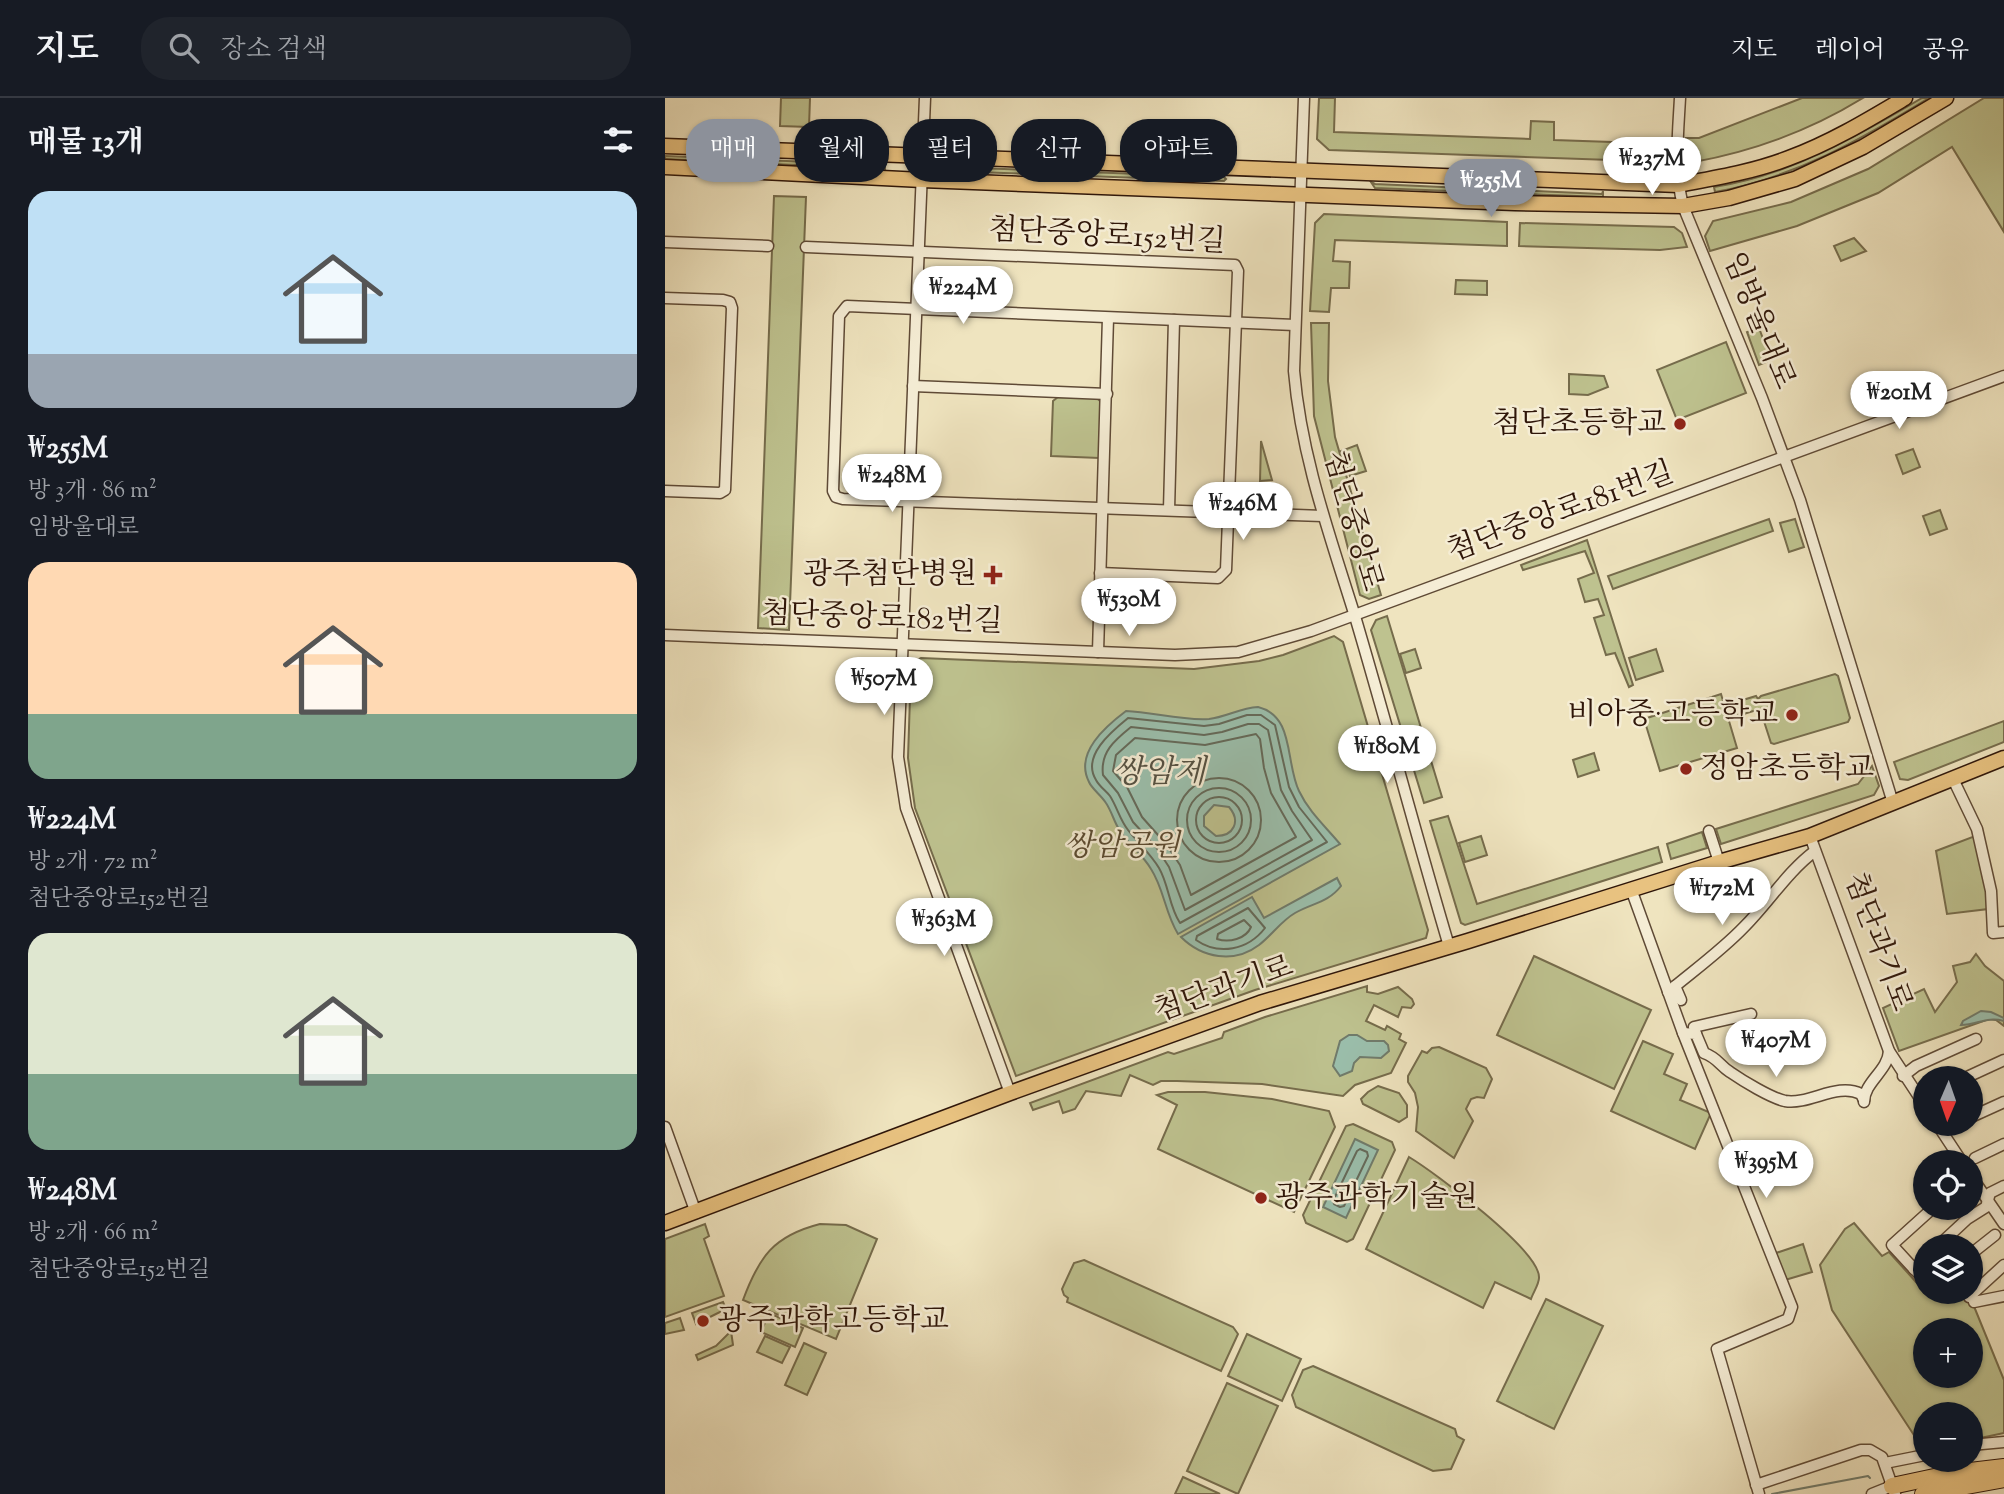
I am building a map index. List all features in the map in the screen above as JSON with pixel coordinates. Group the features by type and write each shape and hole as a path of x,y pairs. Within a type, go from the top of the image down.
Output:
{"highway":[{"path":"1893,1490 1953,1473 2004,1467"},
{"path":"1928,1493 2004,1479"}],"main road":[{"path":"997,160 1678,185 1789,159 1855,128 1905,98"},
{"path":"974,182 1683,206 1729,198 1795,179 1863,147 1946,98"},
{"path":"665,146 903,156"},
{"path":"665,167 903,179"},
{"path":"1237,192 1245,190 1251,182 1248,172 1239,169"},
{"path":"1370,197 1361,194 1358,184 1364,176 1371,175"},
{"path":"1622,206 1632,203 1635,196 1631,187 1623,184"},
{"name":"첨단과기로","path":"665,1223 1010,1093 1260,1003 1631,888 1810,836 2004,758"}],"street":[{"path":"924,119 925,98"},
{"name":"첨단중앙로","path":"1304,98 1294,371 1298,416 1323,516 1449,946"},
{"name":"임방울대로","path":"1680,98 1678,185 1683,206 1784,456"},
{"path":"922,182 898,757 906,808 1010,1093"},
{"path":"665,242 768,246"},
{"path":"806,247 919,251"},
{"name":"첨단중앙로152번길","path":"919,251 1235,265 1238,271 1226,570 1218,578 1100,573"},
{"path":"665,299 723,300 730,302 732,309 725,490 720,493 665,491"},
{"path":"1295,325 847,306 841,313 832,491 839,499 1323,516"},
{"path":"1098,652 1108,318"},
{"path":"1169,510 1174,320"},
{"name":"첨단중앙로181번길","path":"1354,615 2004,376"},
{"path":"913,386 1107,394"},
{"path":"1784,456 1893,803"},
{"name":"첨단중앙로182번길","path":"665,635 1189,655 1238,652 1280,642 1354,615"},
{"path":"1953,779 1977,829 1991,891 1993,933 2004,932"},
{"path":"1709,831 1719,862"},
{"name":"첨단과기로","path":"1810,836 1889,1051 1913,1090"},
{"name":"첨단과기로","path":"1672,989 1738,933 1801,862 1815,850"},
{"path":"1631,888 1672,989 1683,1033 1792,1309 1787,1319 1717,1349 1758,1490 1861,1450 1870,1450 1877,1453 1885,1463 1893,1490 1872,1494"},
{"path":"1672,989 1681,1000"},
{"path":"1751,1014 1694,1027 1696,1034 1704,1053 1716,1057 1728,1071 1782,1100 1794,1101 1845,1090 1863,1084 1879,1073"},
{"path":"1683,1033 1696,1034"},
{"path":"1903,1076 1916,1066 1976,1039"},
{"path":"1845,1090 1858,1092 1864,1102 1888,1062 1889,1051"},
{"path":"1983,1070 2004,1060"},
{"path":"1983,1112 2004,1102"},
{"path":"665,1127 696,1213"},
{"path":"1983,1154 2004,1144"},
{"path":"1951,1234 1986,1207 1990,1193 2004,1186"},
{"path":"1983,1194 2004,1224"},
{"path":"1913,1268 1892,1245 1920,1220"},
{"path":"1983,1244 1995,1235"},
{"path":"2004,1265 1972,1299 2004,1296"},
{"path":"1983,1445 2004,1442"},
{"path":"1885,1463 1913,1457"}],"green space":[{"path":"781,98 810,98 809,119 794,119 794,126 780,126"},
{"path":"1319,98 1335,98 1334,132 1530,139 1531,121 1554,122 1554,140 1670,144 1669,162 1329,150 1317,139"},
{"path":"1802,98 1863,98 1823,120 1738,152 1694,162 1686,154 1686,138 1699,138"},
{"path":"1922,98 1929,98 1827,155 1772,177 1715,192 1714,187 1770,174 1822,153"},
{"path":"1984,98 2004,98 2004,232 1952,147 1878,193 1797,226 1710,251 1705,236 1713,221 1791,202 1868,169"},
{"path":"665,156 686,157 686,160 665,159"},
{"path":"780,161 794,161 794,165 780,164"},
{"path":"997,169 1011,169 1011,173 997,173"},
{"path":"1106,173 1120,173 1120,177 1106,177"},
{"path":"1371,182 1602,194 1603,191 1603,197 1375,188"},
{"path":"774,196 806,197 789,630 758,628"},
{"path":"1324,214 1507,222 1507,246 1335,240 1333,261 1350,262 1349,288 1331,288 1329,312 1310,311 1315,223"},
{"path":"1520,223 1674,227 1682,233 1687,247 1660,250 1519,246"},
{"path":"1854,238 1866,251 1841,261 1834,246"},
{"path":"1456,280 1487,281 1487,295 1455,294"},
{"path":"1311,323 1329,323 1328,381 1335,437 1381,595 1369,599 1360,595 1314,416"},
{"path":"1759,328 1771,360 1759,365 1747,332"},
{"path":"1726,342 1746,393 1677,420 1657,370"},
{"path":"1569,374 1604,376 1608,387 1588,395 1569,394"},
{"path":"1058,397 1097,398 1101,402 1099,458 1051,456 1053,401"},
{"path":"1261,441 1272,480 1260,481"},
{"path":"1357,445 1366,471 1350,476 1341,451"},
{"path":"1913,449 1920,467 1903,474 1896,455"},
{"path":"1940,510 1947,529 1930,535 1923,516"},
{"path":"1769,519 1773,531 1613,589 1608,576"},
{"path":"1795,519 1804,547 1789,552 1780,523"},
{"path":"1587,540 1633,685 1629,687 1615,653 1606,655 1594,618 1604,615 1598,599 1585,602 1578,579 1594,573 1585,551 1523,570 1521,565"},
{"path":"1387,616 1442,797 1424,803 1371,630 1376,620"},
{"name":"쌍암공원","path":"1334,636 1343,642 1428,930 1426,938 1255,990 1016,1076 915,808 908,758 911,667 921,658 1194,669 1259,661"},
{"path":"1415,649 1421,668 1406,673 1400,654"},
{"path":"1656,649 1663,671 1636,680 1629,658"},
{"path":"1835,674 1838,676 1850,718 1848,722 1774,744 1771,743 1760,709 1737,716 1733,703 1756,696 1758,699"},
{"path":"1721,694 1737,748 1660,771 1644,719"},
{"path":"2004,721 2004,742 1908,780 1900,779 1894,762"},
{"path":"1594,753 1599,770 1578,777 1573,760"},
{"path":"1872,766 1879,786 1874,795 1721,844 1716,829 1858,784"},
{"path":"1448,816 1477,904 1658,847 1662,862 1465,925 1461,923 1430,821"},
{"path":"1702,832 1707,848 1671,859 1667,844"},
{"path":"1481,836 1487,855 1465,862 1459,843"},
{"path":"1975,836 1987,889 1988,909 1947,914 1936,851"},
{"path":"1976,954 1985,966 2004,981 2004,1026 1989,1019 1899,1051 1883,1008 1924,989 1935,1012 1957,982 1953,966 1970,962"},
{"path":"1534,956 1651,1010 1614,1089 1497,1035"},
{"path":"1367,986 1367,992 1378,994 1398,987 1412,999 1414,1004 1411,1008 1402,1007 1398,1017 1374,1005 1366,1021 1385,1030 1387,1026 1401,1034 1399,1039 1406,1043 1391,1073 1355,1085 1343,1096 1262,1084 1161,1081 1153,1085 1130,1075 1121,1096 1086,1091 1075,1109 1063,1113 1059,1101 1033,1110 1030,1103 1168,1052 1174,1054 1222,1038 1224,1032 1265,1017"},
{"path":"1643,1041 1673,1054 1664,1074 1687,1084 1680,1100 1711,1113 1695,1149 1611,1111"},
{"path":"1439,1047 1486,1068 1492,1079 1484,1098 1471,1099 1466,1109 1473,1121 1454,1158 1416,1131 1418,1107 1415,1093 1408,1082 1408,1076 1422,1051 1427,1053 1432,1048"},
{"path":"1378,1086 1399,1093 1407,1105 1407,1117 1399,1122 1363,1104 1361,1099"},
{"path":"1168,1092 1205,1092 1272,1099 1329,1111 1335,1127 1294,1212 1158,1149 1177,1105 1157,1095"},
{"path":"1353,1124 1392,1142 1395,1150 1353,1239 1347,1242 1306,1223 1303,1215 1346,1126"},
{"path":"1409,1157 1484,1213 1523,1250 1535,1266 1539,1278 1531,1299 1495,1282 1483,1308 1366,1249"},
{"path":"1854,1223 1882,1256 1889,1252 1913,1279 1913,1304 1973,1304 1979,1318 1913,1318 1913,1388 1983,1388 1983,1328 2004,1380 2004,1433 1983,1437 1983,1402 1913,1402 1913,1434 1832,1310 1820,1265 1845,1229"},
{"path":"705,1224 709,1236 704,1239 724,1296 665,1317 665,1239"},
{"path":"820,1224 846,1225 877,1239 836,1339 743,1300 755,1272 770,1250 790,1235"},
{"path":"1803,1244 1812,1272 1785,1280 1776,1253"},
{"path":"1084,1260 1233,1327 1238,1334 1221,1371 1067,1302 1068,1298 1062,1289 1074,1263"},
{"path":"1546,1299 1603,1326 1554,1429 1497,1401"},
{"path":"723,1302 726,1309 696,1324 692,1313"},
{"path":"769,1313 803,1328 795,1347 761,1332"},
{"path":"680,1318 684,1330 665,1334 665,1323"},
{"path":"731,1331 733,1345 698,1360 696,1355 716,1346"},
{"path":"1247,1334 1301,1359 1282,1401 1228,1376"},
{"path":"765,1336 790,1347 782,1363 757,1352"},
{"path":"804,1343 826,1353 807,1395 785,1385"},
{"path":"1313,1366 1455,1429 1457,1436 1464,1440 1451,1469 1433,1471 1296,1407 1292,1395 1303,1370"},
{"path":"1227,1383 1278,1406 1238,1494 1187,1471"},
{"path":"1183,1477 1220,1494 1175,1494"}],"water":[{"name":"쌍암제","path":"1258,707 1270,712 1278,720 1284,730 1295,779 1303,799 1340,844 1178,934 1151,869 1118,828 1106,803 1089,782 1085,771 1089,751 1102,732 1126,711 1209,719","holes":["1214,805 1229,807 1235,817 1234,827 1231,831 1216,836 1204,826 1204,816"]},
{"path":"1337,878 1341,886 1336,892 1290,916 1259,945 1239,955 1208,954 1181,937 1252,897 1264,918"},
{"path":"1981,1011 1991,1012 2004,1018 2004,1021 1992,1020 1961,1025 1963,1021"},
{"path":"1349,1035 1357,1035 1367,1041 1384,1041 1389,1051 1381,1058 1360,1057 1354,1063 1352,1071 1340,1076 1333,1066 1340,1041"},
{"path":"1355,1139 1378,1150 1346,1218 1323,1207"}],"waterway":[{"path":"1772,1494 1868,1476 1870,1478"}],"place":[{"name":"첨단초등학교","path":"1680,424"},
{"name":"광주첨단병원","path":"993,575"},
{"name":"비아중·고등학교","path":"1792,715"},
{"name":"정암초등학교","path":"1686,769"},
{"name":"광주과학기술원","path":"1261,1198"},
{"name":"광주과학고등학교","path":"703,1321"}]}
